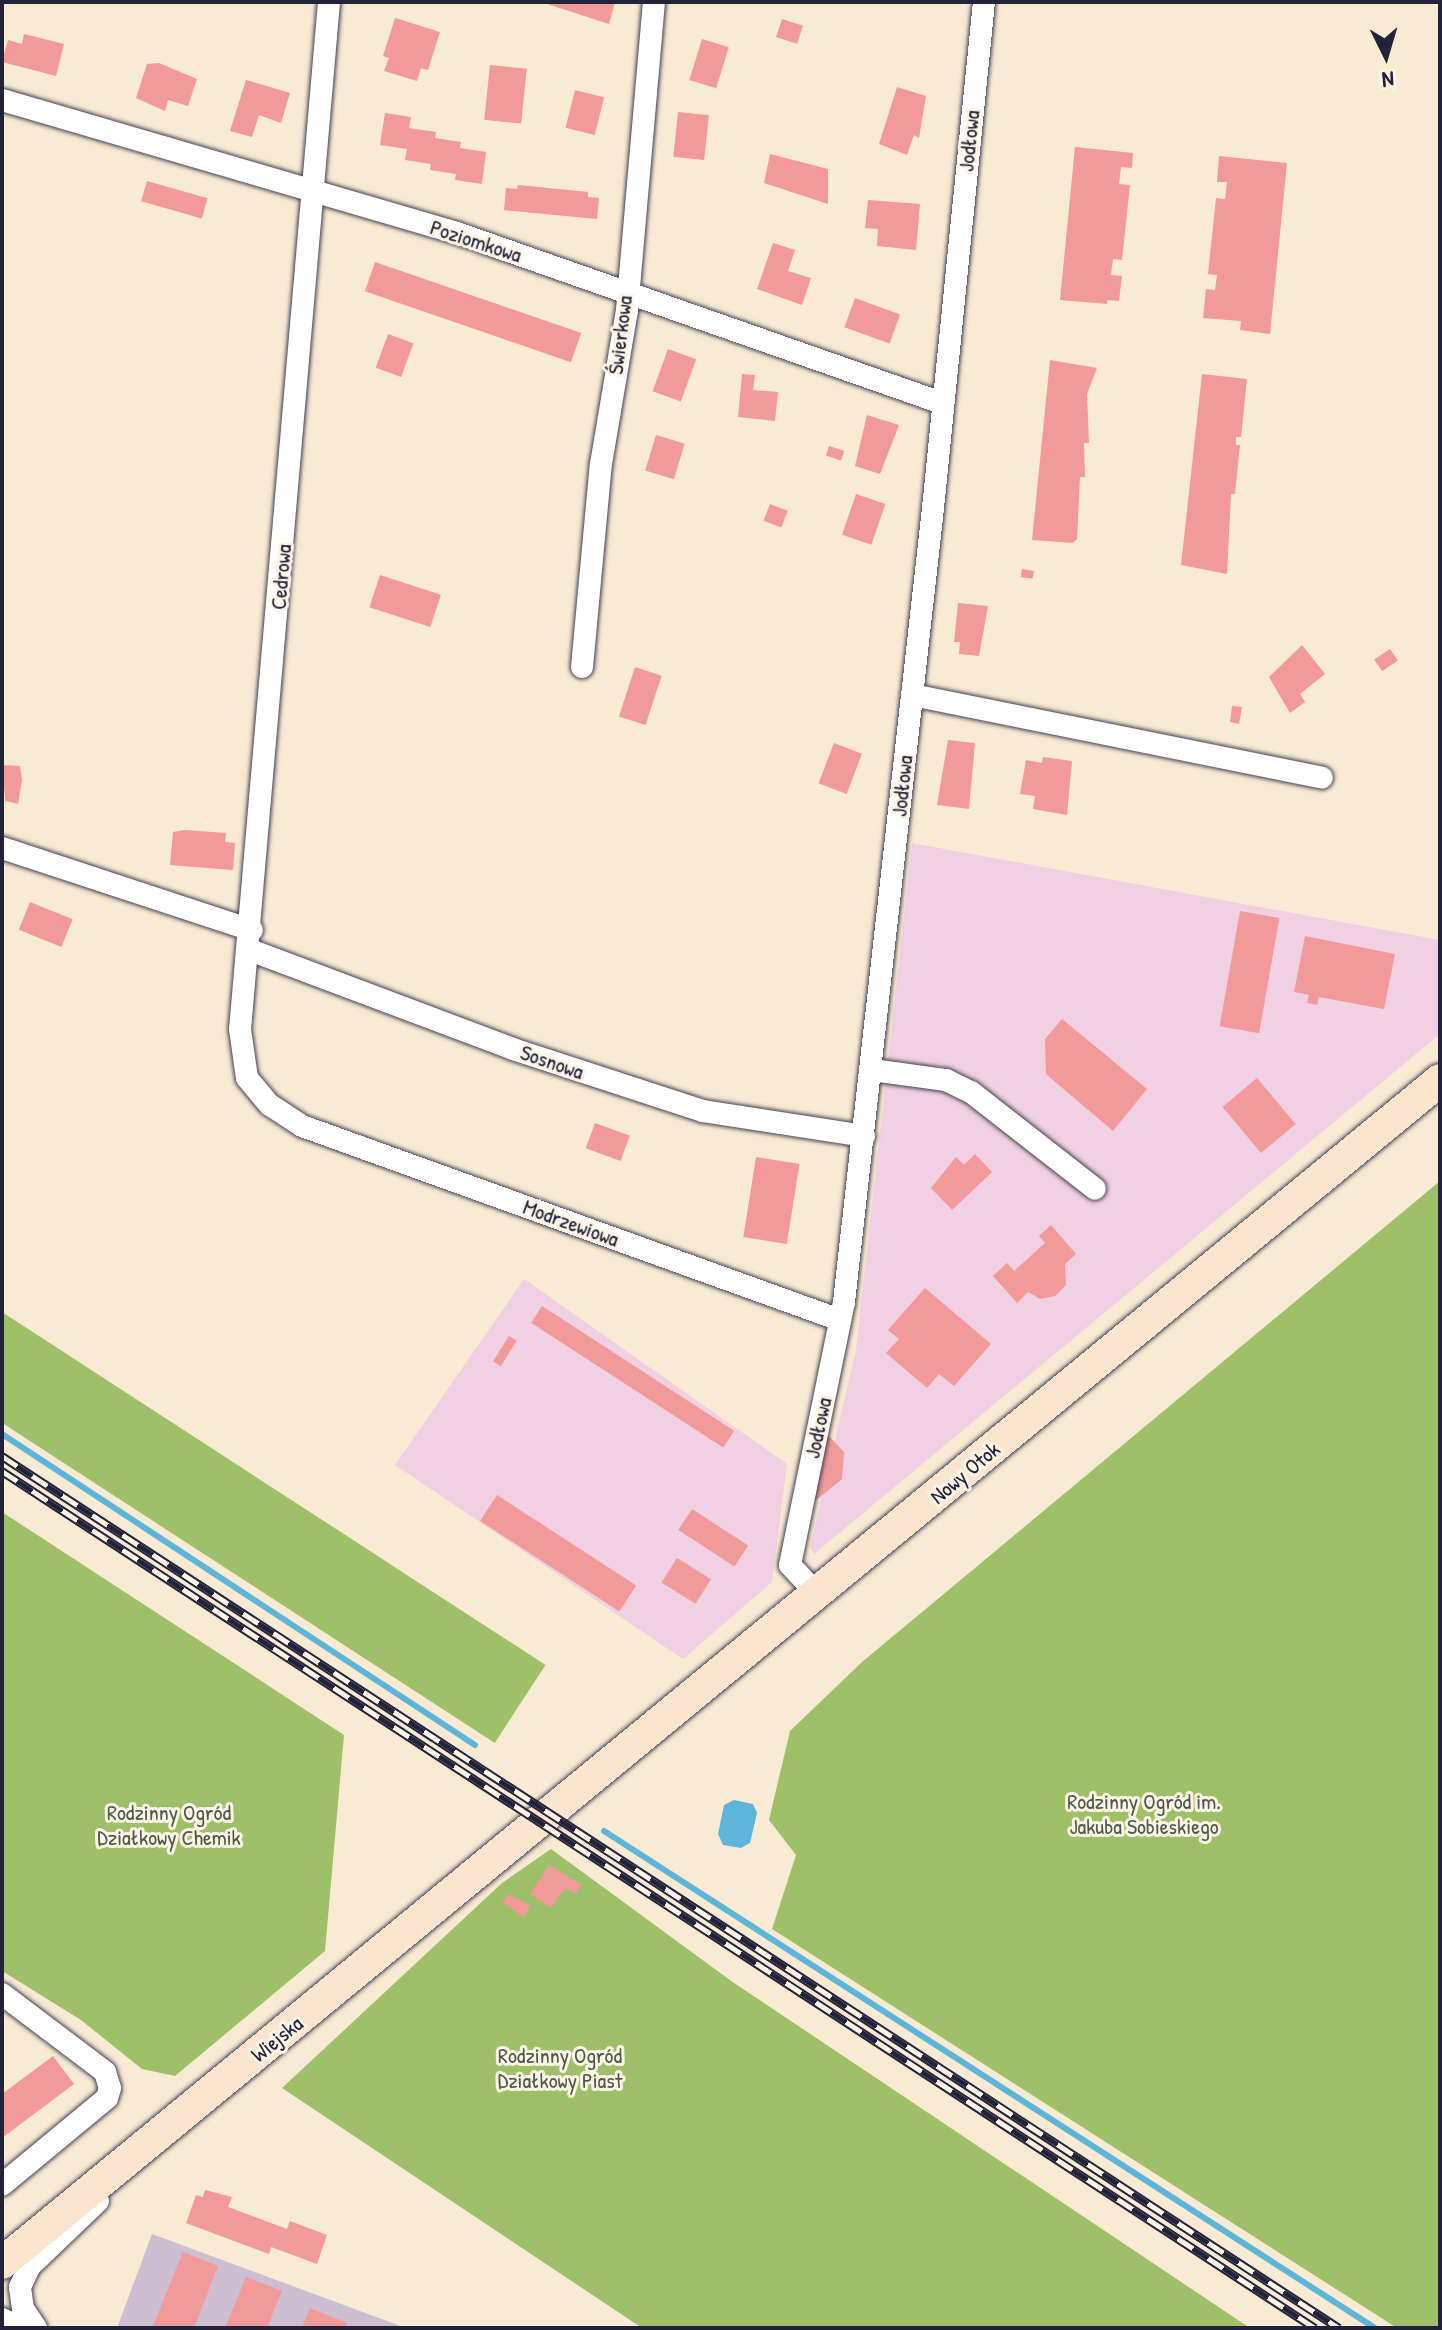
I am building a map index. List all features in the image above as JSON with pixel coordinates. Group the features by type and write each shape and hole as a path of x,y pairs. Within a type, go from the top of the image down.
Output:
{"main road":[{"name":"Nowy Otok","path":"551,1814 1440,1080"},
{"name":"Nowy Otok","path":"1378,1131 1440,1092"},
{"name":"Wiejska","path":"2,2263 551,1814"}],"street":[{"name":"Cedrowa","path":"302,1126 270,1105 247,1078 240,1029 251,940 329,2"},
{"name":"Świerkowa","path":"582,667 601,464 626,292 654,2"},
{"name":"Jodłowa","path":"818,1595 790,1565 840,1320 864,1136 984,2"},
{"name":"Poziomkowa","path":"2,100 313,191 626,292 942,403"},
{"path":"912,695 1322,778"},
{"name":"Sosnowa","path":"2,848 251,940 527,1054 703,1111 864,1136"},
{"path":"872,1070 946,1080 971,1092 1095,1189"},
{"name":"Modrzewiowa","path":"302,1126 840,1320"},
{"path":"2,1994 105,2072 107,2098 2,2185"},
{"path":"36,2328 23,2309 20,2287 30,2266 93,2207 141,2151"},
{"path":"2,2319 21,2328"}],"shaded area":[{"path":"912,843 1440,940 1440,1034 814,1554 810,1547 856,1350"},
{"path":"524,1279 787,1464 772,1582 683,1659 395,1465"},
{"path":"152,2234 406,2328 117,2328"}],"green space":[{"name":"Rodzinny Ogród im. Jakuba Sobieskiego","path":"1440,1181 1440,2328 1397,2328 772,1929 796,1855 769,1820 790,1731 862,1662"},
{"path":"2,1312 545,1665 495,1743 2,1423"},
{"name":"Rodzinny Ogród Działkowy Chemik","path":"2,1512 344,1735 325,1951 175,2076 142,2069 81,2020 2,1971"},
{"name":"Rodzinny Ogród Działkowy Piast","path":"551,1849 734,1983 1250,2328 642,2328 282,2088 502,1883"}],"water":[{"path":"734,1800 753,1804 757,1813 750,1843 741,1848 723,1845 718,1834 724,1805"}],"building":[{"path":"541,2 615,2 609,24"},
{"path":"395,18 440,32 428,70 421,68 417,81 384,71 389,58 383,56"},
{"path":"782,19 803,26 797,44 776,37"},
{"path":"24,34 64,44 56,76 2,62 8,40 22,44"},
{"path":"702,39 729,47 716,88 689,80"},
{"path":"159,63 197,79 188,106 168,100 165,111 136,98 147,64"},
{"path":"490,65 527,69 521,124 484,120"},
{"path":"246,80 290,93 281,123 259,115 252,137 230,131"},
{"path":"897,87 926,96 919,138 914,135 907,155 879,144"},
{"path":"575,90 604,97 595,135 566,128"},
{"path":"678,112 709,115 704,160 673,157"},
{"path":"385,113 411,117 409,128 436,132 435,138 461,142 460,148 486,152 482,184 455,180 456,174 430,170 431,164 405,160 407,149 380,145"},
{"path":"1075,147 1133,153 1132,168 1121,167 1119,184 1130,185 1122,260 1113,259 1111,275 1122,276 1119,301 1107,300 1107,304 1060,300"},
{"path":"770,154 828,169 828,204 764,183"},
{"path":"1219,156 1287,163 1270,334 1240,330 1241,321 1203,318 1206,289 1215,290 1217,275 1208,274 1216,198 1225,199 1227,182 1217,182"},
{"path":"147,181 208,198 202,219 141,201"},
{"path":"518,185 588,192 588,197 599,198 597,219 504,210 506,188 517,189"},
{"path":"868,200 920,204 916,250 877,246 878,229 865,228"},
{"path":"773,243 795,250 788,271 811,278 802,305 757,289"},
{"path":"375,262 581,333 571,362 365,291"},
{"path":"855,298 900,314 890,344 844,327"},
{"path":"388,334 413,343 401,377 376,368"},
{"path":"668,349 696,359 681,402 653,391"},
{"path":"1050,360 1097,368 1087,394 1089,443 1084,443 1085,477 1080,477 1077,539 1073,543 1032,540"},
{"path":"742,374 755,375 753,390 778,392 775,421 738,417"},
{"path":"1202,374 1247,379 1241,437 1236,437 1236,445 1240,445 1235,494 1231,494 1227,574 1181,565"},
{"path":"867,415 899,425 880,474 855,466"},
{"path":"656,435 685,444 674,479 645,470"},
{"path":"829,446 844,451 841,460 826,456"},
{"path":"856,494 885,504 871,545 842,535"},
{"path":"770,504 788,511 781,528 764,521"},
{"path":"1022,569 1034,571 1033,579 1021,577"},
{"path":"380,575 441,595 430,627 369,607"},
{"path":"958,603 988,606 979,656 959,654 960,642 954,642"},
{"path":"1302,645 1325,674 1300,694 1305,702 1290,713 1269,677"},
{"path":"1390,649 1398,661 1382,671 1374,660"},
{"path":"635,667 662,676 646,725 619,716"},
{"path":"1232,706 1242,707 1239,724 1230,722"},
{"path":"948,740 975,743 969,809 937,805"},
{"path":"834,743 862,754 847,794 819,783"},
{"path":"1043,757 1072,761 1067,815 1033,809 1035,796 1020,794 1026,760 1042,763"},
{"path":"2,765 20,766 22,780 18,804 6,801 6,808"},
{"path":"173,832 226,833 225,842 235,843 233,870 170,865"},
{"path":"30,902 73,919 61,947 19,930"},
{"path":"1240,911 1279,918 1259,1033 1220,1026"},
{"path":"1305,936 1395,954 1384,1009 1319,997 1317,1005 1307,1003 1309,995 1294,992"},
{"path":"1062,1019 1147,1089 1113,1131 1046,1074 1045,1039"},
{"path":"1257,1078 1296,1124 1261,1153 1223,1107"},
{"path":"595,1123 630,1136 621,1161 586,1148"},
{"path":"975,1154 992,1172 952,1210 931,1188 956,1157 964,1165"},
{"path":"756,1157 799,1164 787,1244 743,1237"},
{"path":"1051,1225 1076,1254 1065,1264 1066,1285 1055,1296 1040,1299 1028,1292 1017,1303 993,1276 1007,1263 1014,1271 1045,1243 1039,1236"},
{"path":"925,1288 991,1344 954,1386 939,1374 927,1388 886,1353 899,1339 888,1330"},
{"path":"542,1306 734,1431 723,1447 531,1323"},
{"path":"509,1336 517,1341 501,1366 493,1361"},
{"path":"824,1431 844,1452 842,1479 815,1501"},
{"path":"497,1495 636,1585 619,1611 480,1521"},
{"path":"692,1509 748,1545 735,1566 678,1530"},
{"path":"677,1558 711,1579 696,1604 662,1583"},
{"path":"549,1865 582,1885 575,1894 565,1888 551,1908 530,1894"},
{"path":"508,1894 531,1906 523,1917 502,1902"},
{"path":"53,2056 74,2084 2,2138 2,2094"},
{"path":"205,2190 232,2197 228,2207 287,2229 290,2221 327,2235 317,2264 271,2247 269,2254 186,2223 196,2195 203,2197"},
{"path":"183,2252 218,2266 194,2328 152,2328"},
{"path":"246,2277 282,2291 267,2328 225,2328"},
{"path":"310,2308 347,2323 344,2328 302,2328"}],"waterway":[{"path":"2,1434 475,1745"},
{"path":"604,1831 1375,2328"}],"railway":[{"path":"2,1456 1339,2328"},
{"path":"2,1471 1315,2328"}]}
